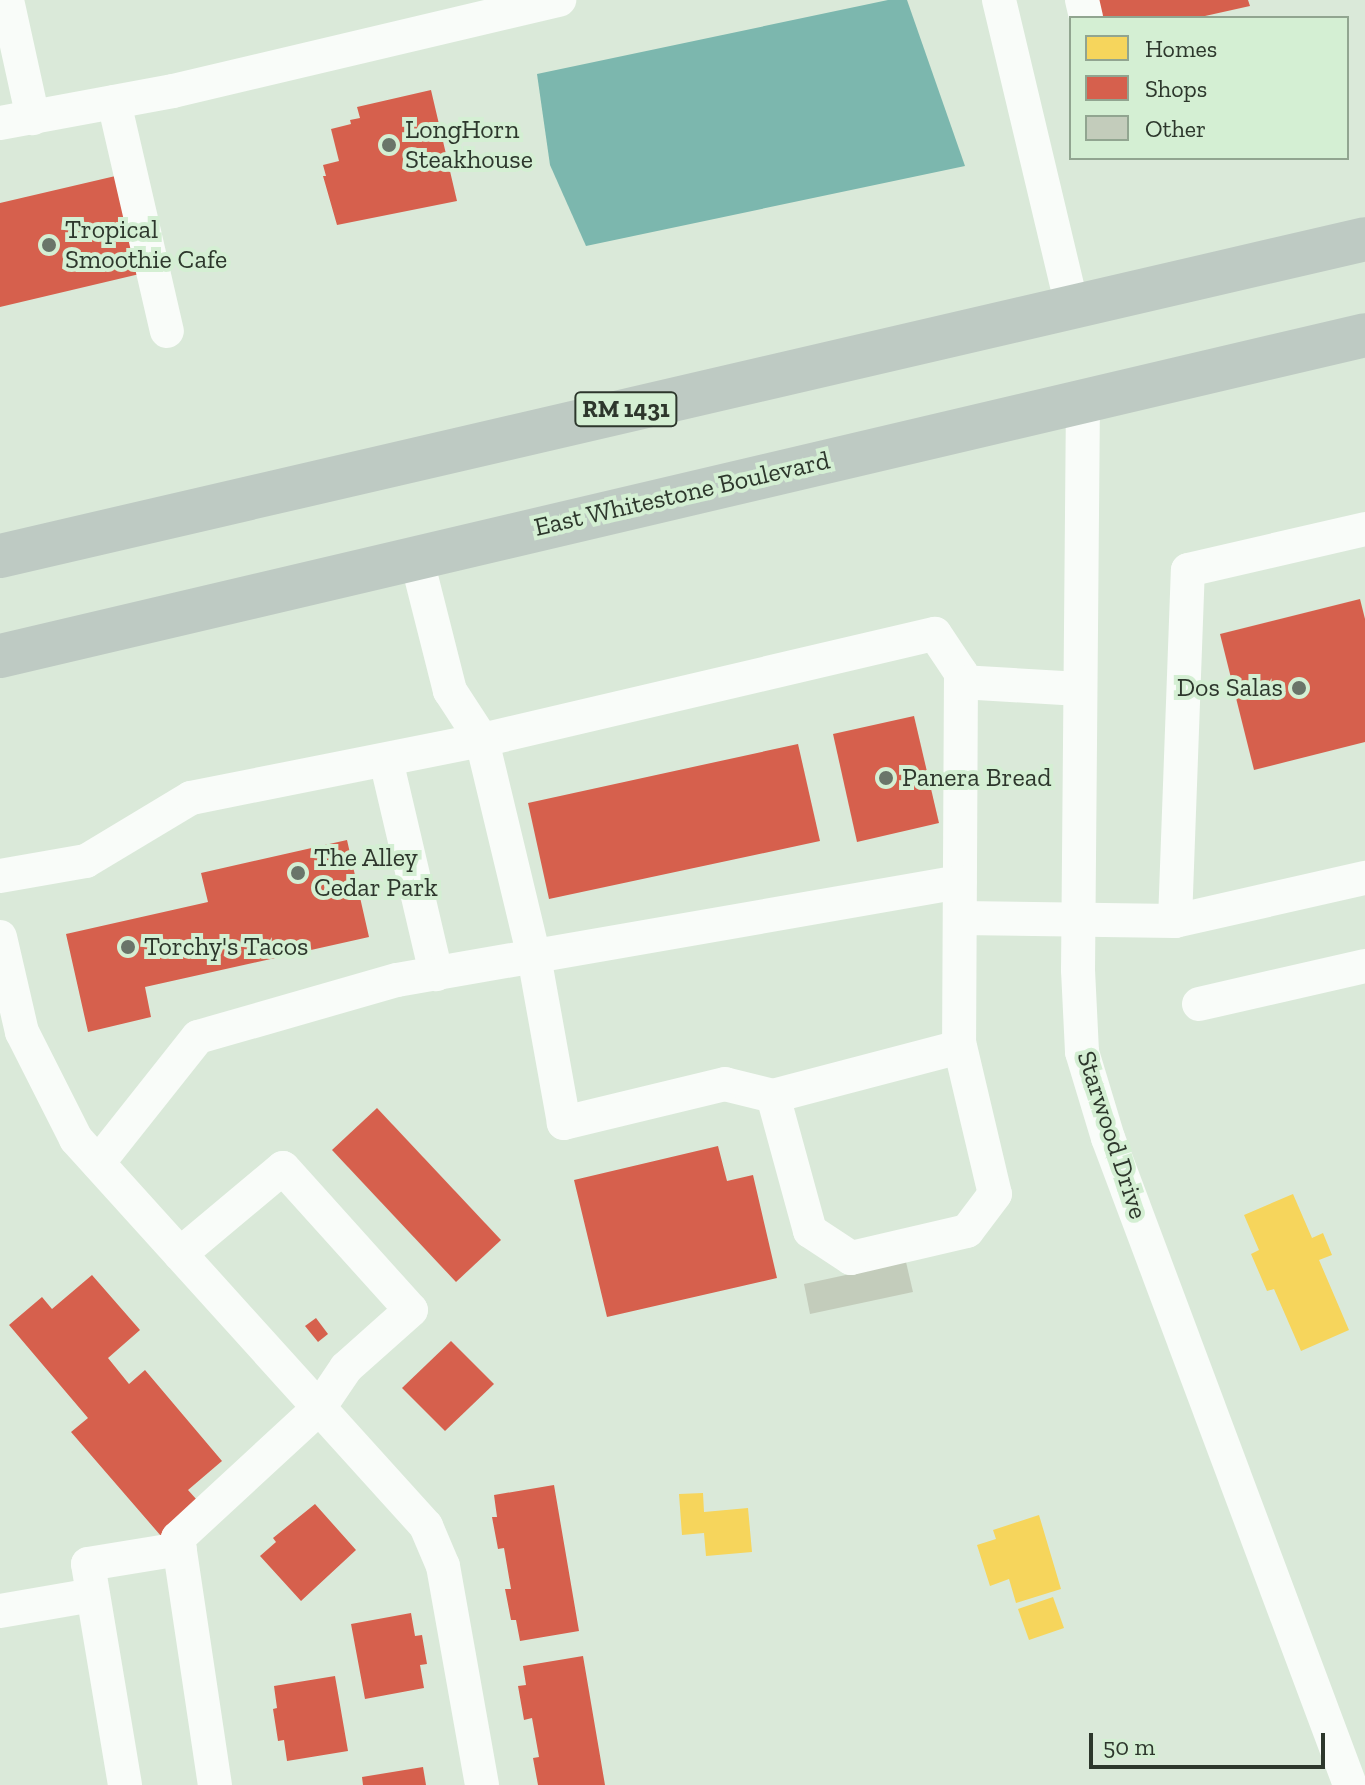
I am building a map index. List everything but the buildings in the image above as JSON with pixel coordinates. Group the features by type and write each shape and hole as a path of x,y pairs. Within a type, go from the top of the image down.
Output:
{"main road":[{"name":"RM 1431","path":"0,556 1365,239"},
{"name":"East Whitestone Boulevard","path":"0,656 1365,335"}],"street":[{"path":"7,0 33,118"},
{"path":"0,123 114,102 559,0"},
{"path":"999,0 1072,306"},
{"path":"114,102 167,331"},
{"name":"Starwood Drive","path":"1083,399 1078,1014 1088,1079 1350,1785"},
{"path":"1175,921 1188,570 1365,529"},
{"path":"416,557 450,691 482,740 534,957 564,1123 725,1084 773,1096 960,1047"},
{"path":"0,876 86,861 191,798 482,740 935,634 961,673 960,1047 995,1194 967,1231 851,1258 810,1231 773,1096"},
{"path":"961,682 1080,689"},
{"path":"386,760 436,974"},
{"path":"960,918 1175,921 1365,878"},
{"path":"98,1163 198,1037 397,980 960,882"},
{"path":"0,937 22,1032 76,1139 426,1526 443,1566 482,1785"},
{"path":"1199,1004 1365,966"},
{"path":"180,1254 283,1168 411,1310 346,1368 319,1408 178,1538 215,1785"},
{"path":"125,1785 88,1564 180,1549"},
{"path":"0,1611 93,1595"}],"water":[{"path":"888,0 907,0 965,166 586,246 550,165 537,74"}],"place":[{"name":"LongHorn Steakhouse","path":"389,145"},
{"name":"Tropical Smoothie Cafe","path":"49,245"},
{"name":"Dos Salas","path":"1299,688"},
{"name":"Panera Bread","path":"886,778"},
{"name":"The Alley Cedar Park","path":"298,873"},
{"name":"Torchy's Tacos","path":"128,947"}]}
